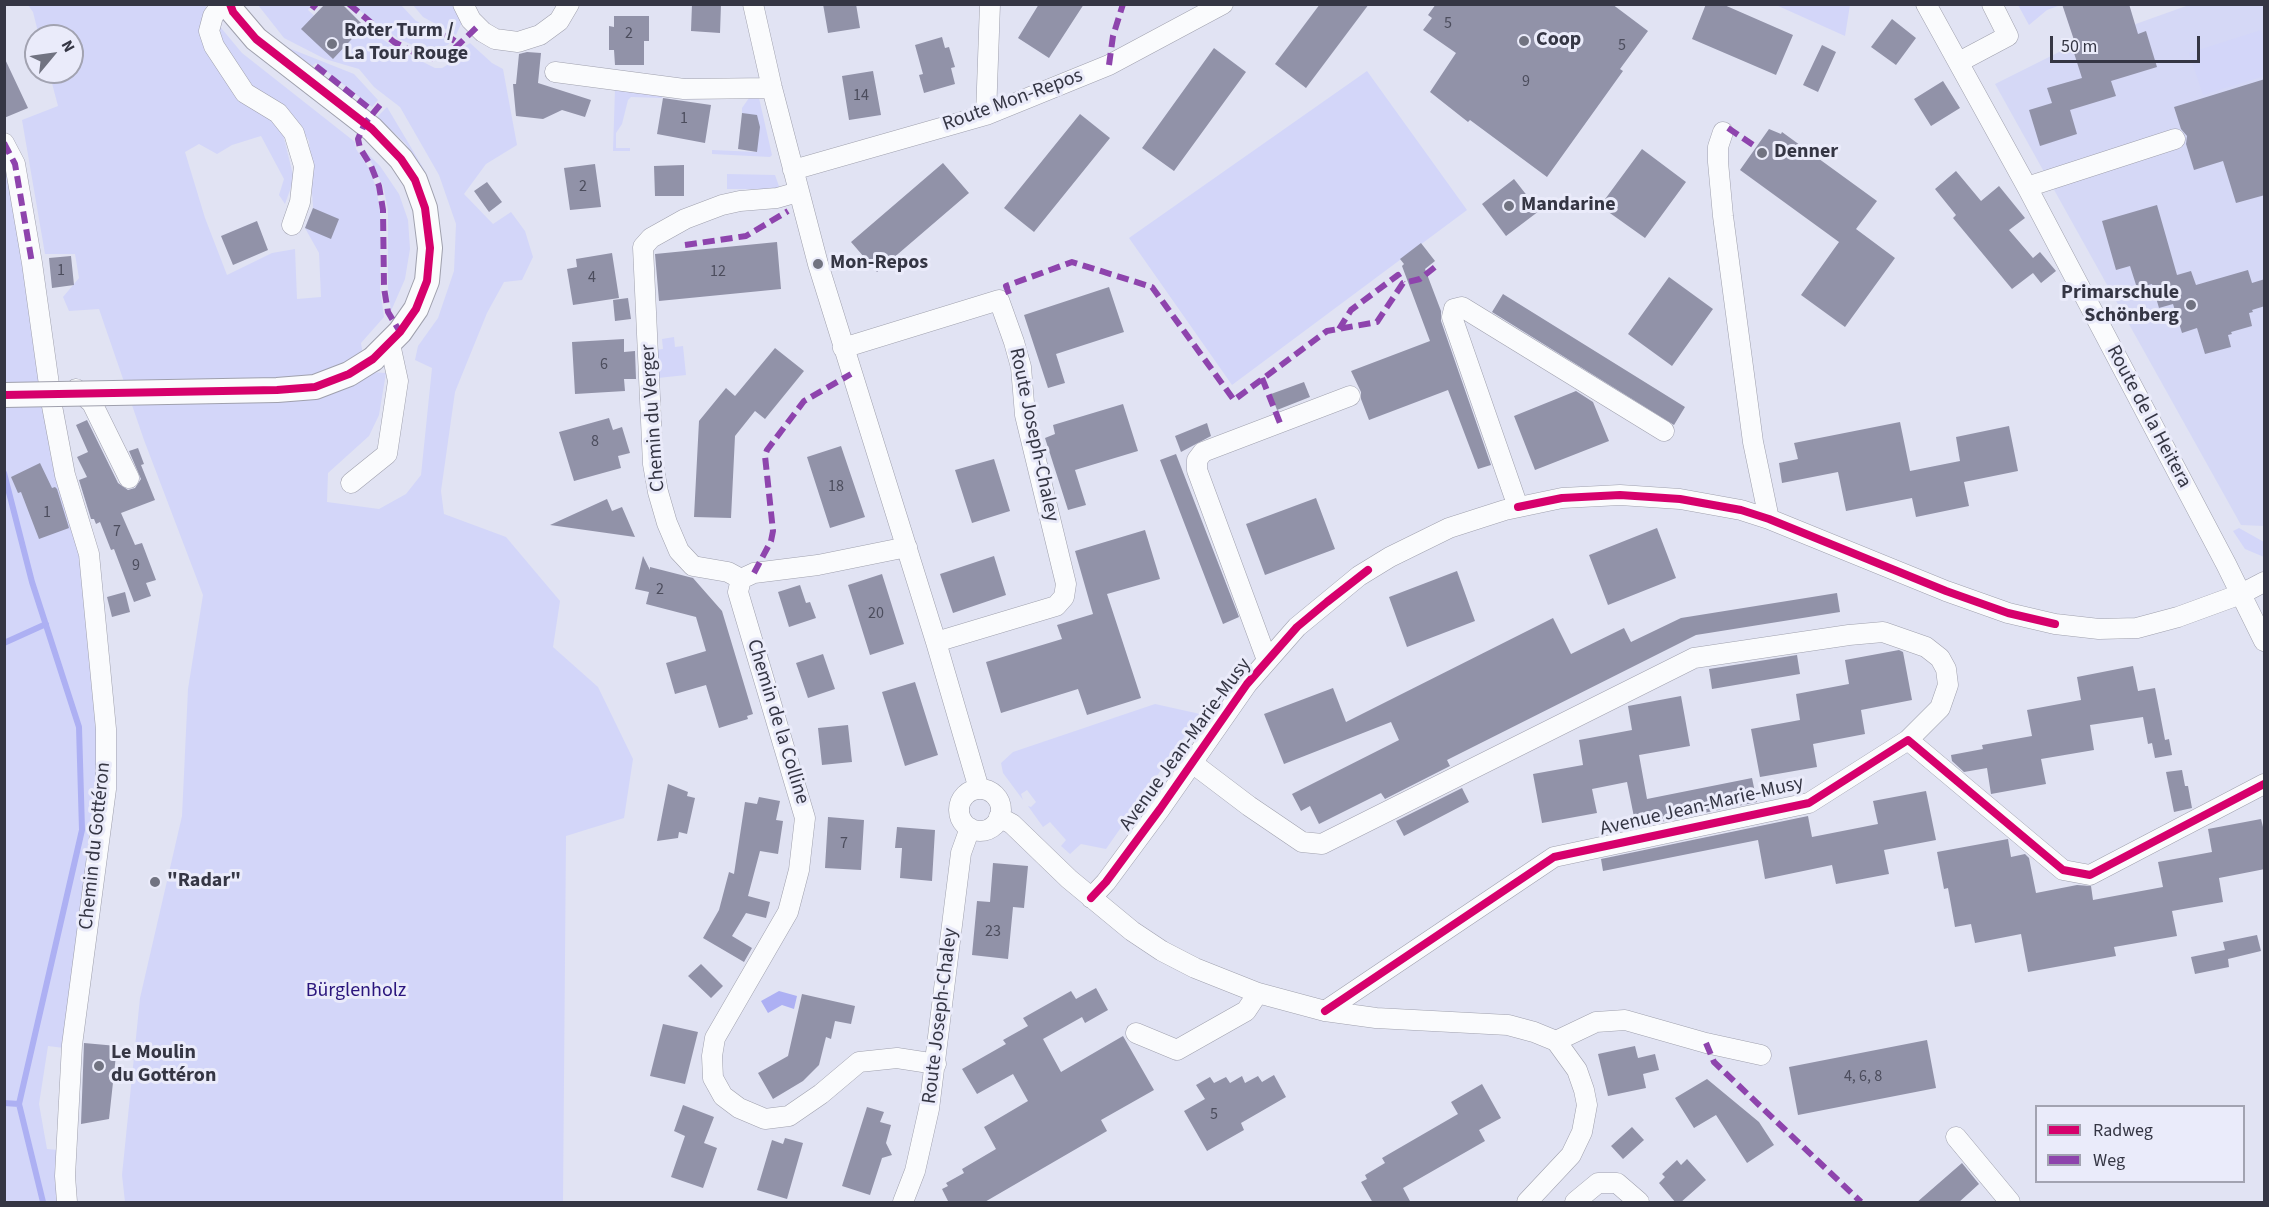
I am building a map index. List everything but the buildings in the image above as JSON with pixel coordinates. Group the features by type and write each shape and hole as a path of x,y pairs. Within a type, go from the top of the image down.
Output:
{"main road":[{"path":"4,395 277,390 315,387 349,374 381,351 416,309 427,281 430,248 425,208 415,180 401,159 372,129 256,39 233,12 230,4"}],"street":[{"path":"222,4 213,16 209,31 214,46 245,93 278,112 294,133 304,166 300,202 292,225"},
{"path":"463,4 471,20 483,33 495,39 518,42 540,35 553,26 559,21 569,4"},
{"path":"753,4 798,192 843,348 907,547 979,789"},
{"path":"986,115 990,4"},
{"name":"Route Mon-Repos","path":"793,170 986,115 1109,65 1223,4"},
{"name":"Route de la Heitera","path":"1926,4 2027,188 2265,641"},
{"path":"1959,62 2008,36 1992,4"},
{"path":"555,72 684,89 772,88"},
{"path":"1723,132 1718,147 1718,162 1723,216 1754,442 1769,519"},
{"path":"2027,188 2175,139"},
{"name":"Chemin du Gottéron","path":"4,143 15,164 65,476 89,554 106,729 106,789 72,1045 65,1176 67,1203"},
{"name":"Chemin du Verger","path":"741,579 728,572 693,566 679,550 667,523 653,464 643,247 651,238 685,219 722,205 777,198 798,192"},
{"name":"Route Joseph-Chaley","path":"843,348 999,300 1014,342 1021,367 1024,416 1066,584 1064,597 1056,606 936,642"},
{"path":"1518,507 1452,317 1454,309 1462,307 1664,431"},
{"path":"351,483 387,454 398,381 381,351"},
{"path":"49,386 76,389 93,403 129,478"},
{"path":"1268,660 1197,470 1197,460 1203,452 1350,396"},
{"name":"Avenue Jean-Marie-Musy","path":"1091,898 1106,882 1160,809 1247,684 1297,627 1359,576 1390,557 1449,528 1518,507 1562,498 1620,495 1680,499 1741,510 2008,613 2055,624 2099,629 2137,628 2178,617 2241,594 2265,582"},
{"path":"741,579 754,573 818,565 907,547"},
{"name":"Chemin de la Colline","path":"741,579 738,592 805,818 799,870 788,912 715,1038 712,1056 713,1078 723,1096 740,1108 765,1119 789,1116 821,1094 859,1062 897,1058 936,1064"},
{"name":"Avenue Jean-Marie-Musy","path":"1191,762 1302,842 1322,844 1694,658 1883,632 1926,646 1940,658 1946,669 1948,685 1940,708 1908,740 1809,802 1554,857 1325,1011"},
{"path":"1908,740 2063,870 2090,875 2265,784"},
{"path":"979,789 986,790 996,798 1000,810 999,817 987,829 976,830 970,828 961,819 960,805 967,794 979,789"},
{"path":"999,817 1012,824 1091,898 1132,931 1162,951 1195,968 1258,993 1325,1011 1376,1018 1508,1025 1556,1041 1577,1070 1587,1106 1582,1132 1571,1155 1527,1203"},
{"name":"Route Joseph-Chaley","path":"903,1203 915,1171 929,1109 961,853 970,828"},
{"path":"1136,1033 1177,1050 1246,1011 1258,993"},
{"path":"1556,1041 1596,1022 1625,1020 1706,1043 1761,1055"},
{"path":"1956,1137 2005,1197"},
{"path":"1575,1203 1598,1183 1617,1183 1639,1203"}],"shaded area":[{"name":"Primarschule Schönberg","path":"2189,5 2263,5 2264,7 2264,526 2241,525 1995,84 2063,50"}],"green space":[{"name":"Bürglenholz","path":"28,5 206,5 204,29 283,134 294,179 285,204 279,195 284,179 261,136 232,145 217,154 199,144 185,152 205,218 227,275 272,253 295,249 297,299 321,297 319,253 305,228 313,208 309,141 292,115 250,89 219,44 217,23 242,53 355,142 356,149 368,167 376,187 380,211 380,289 384,317 361,343 363,355 371,372 386,373 379,415 369,436 328,473 327,502 379,509 406,494 421,475 432,368 415,360 418,346 438,318 454,271 456,224 439,175 400,107 374,87 359,69 325,59 284,38 258,5 312,5 308,10 340,39 364,26 395,48 435,68 442,68 449,64 461,49 470,43 492,63 503,69 517,145 486,164 464,194 493,224 511,212 525,231 533,257 522,280 504,282 487,313 455,392 441,491 444,514 506,537 560,601 553,647 598,687 633,759 624,818 566,836 563,1202 125,1202 122,1175 140,998 182,816 188,689 203,595 144,440 99,309 69,311 63,297 79,278 75,254 45,254 22,120 58,106 52,84 84,84 84,24 36,24 33,12"},
{"path":"353,5 401,5 415,20 448,41 449,44 439,49 415,46 399,39"},
{"path":"413,5 455,5 462,22 456,35 423,17"},
{"path":"1776,5 1850,5 1845,36"},
{"path":"2018,5 2069,5 2047,10 2029,25"},
{"path":"2261,30 2264,40 2264,76 2203,95 2189,53"},
{"path":"286,47 354,74 378,100 372,107 316,63 312,66"},
{"path":"1367,71 1467,210 1232,385 1129,238"},
{"path":"615,89 662,94 662,98 631,97 628,100 622,124 616,133 616,148 630,148 630,151 613,151"},
{"path":"749,98 759,98 772,155 770,157 712,154 712,150 757,152 742,113 742,108"},
{"path":"387,107 428,176 405,143 377,117"},
{"path":"366,152 380,166 399,194 408,220 410,249 405,279 391,311 388,288 388,210 383,186"},
{"path":"4,162 7,167 32,320 51,459 79,548 97,666 98,791 64,1048 48,1046 39,1104 47,1149 58,1150 60,1202 5,1202"},
{"path":"727,174 775,175 780,189 727,189"},
{"path":"674,337 675,347 683,346 686,375 658,378 655,350 663,349 662,339"},
{"path":"2239,528 2264,542 2264,557 2245,549 2233,531"},
{"path":"1155,704 1200,714 1106,849 1081,844 1070,854 1061,846 1066,840 1050,822 1043,827 1028,806 1031,807 1036,802 1027,790 1021,794 1023,800 1003,773 1001,763 1013,752"}],"water":[{"path":"779,991 797,996 794,1009 782,1005 768,1013 761,1001"}],"waterway":[{"path":"4,473 32,582 79,727 82,830 19,1104 43,1202"},
{"path":"4,643 46,624"},
{"path":"4,1103 19,1104"}],"marked path":[{"path":"312,9 316,4"},
{"path":"349,4 394,42 419,55 434,59 451,52 477,27"},
{"path":"1109,65 1113,36 1123,4"},
{"path":"445,34 459,44"},
{"path":"316,66 374,112"},
{"path":"380,105 365,123 358,139 360,148 379,186 383,210 384,288 388,312 400,332"},
{"path":"1728,128 1756,147"},
{"path":"4,143 15,164 32,263"},
{"path":"685,245 746,236 788,211"},
{"path":"1009,294 1006,286 1072,262 1152,287 1234,400 1327,331 1377,322 1403,283 1420,279 1435,267"},
{"path":"1339,329 1351,310 1398,275 1403,283"},
{"path":"754,573 771,541 773,531 765,456 767,450 804,401 851,374"},
{"path":"1262,378 1280,423"},
{"path":"1706,1043 1714,1062 1861,1202"}],"cycle path":[{"path":"4,395 277,390 315,387 349,374 373,359 400,332 416,309 427,281 430,248 425,208 415,180 401,159 372,129 256,39 233,12 230,4"},
{"path":"1518,507 1562,498 1620,495 1680,499 1741,510 1769,519 1946,591 2008,613 2055,624"},
{"path":"1091,898 1106,882 1160,809 1247,684 1297,627 1368,570"},
{"path":"1325,1011 1554,857 1809,803 1908,740 2063,870 2090,875 2264,784"}],"place":[{"name":"Coop","path":"1524,41"},
{"name":"Roter Turm / La Tour Rouge","path":"332,44"},
{"name":"Denner","path":"1762,153"},
{"name":"Mandarine","path":"1509,206"},
{"name":"Mon-Repos","path":"818,264"},
{"name":"Primarschule Schönberg","path":"2191,305"},
{"name":"\"Radar\"","path":"155,882"},
{"name":"Le Moulin du Gottéron","path":"99,1066"}]}
